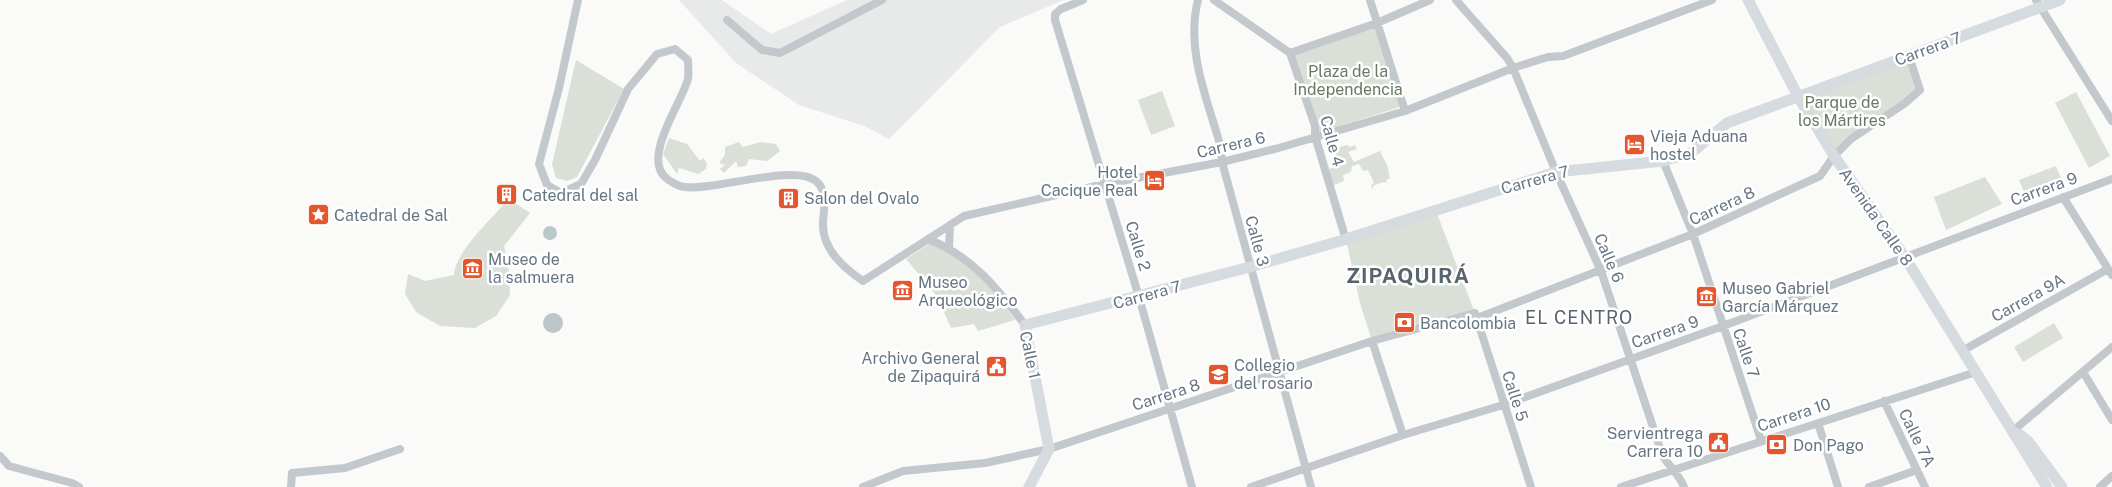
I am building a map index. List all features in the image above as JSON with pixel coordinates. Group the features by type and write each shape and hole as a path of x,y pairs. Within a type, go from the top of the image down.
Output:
{"street":[{"name":"Carrera 6","path":"578,0 559,88 539,164 547,185 561,193 582,184 628,89 657,54 675,49 688,60 688,79 656,157 658,170 666,179 684,188 785,176 804,175 817,181 824,196 822,226 832,252 845,268 863,281 964,216 1105,184 1222,162 1405,111 1513,68"},
{"path":"727,20 762,50 780,53 882,0"},
{"name":"Calle 2","path":"1083,0 1061,9 1055,14 1055,20 1139,297 1192,487"},
{"name":"Calle 3","path":"1198,0 1193,19 1194,50 1221,148 1222,162 1278,374 1311,487"},
{"path":"1214,0 1290,53 1378,23 1430,0"},
{"path":"1370,0 1405,111"},
{"name":"Calle 6","path":"1456,0 1507,58 1513,68 1556,172 1601,271 1662,454 1684,487"},
{"path":"1513,68 1548,57 1563,56 1712,0"},
{"name":"Avenida Calle 8","path":"1748,0 1799,98 1834,156 1904,256 2014,430 2047,487"},
{"name":"Carrera 7","path":"1025,325 1139,297 1346,240 1556,172 1664,161 1691,153 1727,123 1909,56 2038,4 2060,0"},
{"path":"2038,4 2112,121"},
{"name":"Calle 4","path":"1290,53 1315,126 1314,136 1346,240"},
{"name":"Carrera 8","path":"864,487 903,471 985,463 1049,449 1372,341 1476,315 1601,271 1693,234 1820,176 1834,156 1852,139 1904,104 1920,90 1909,56"},
{"name":"Calle 7","path":"1664,161 1693,234 1761,440"},
{"name":"Carrera 9","path":"1251,487 1403,435 1503,405 1723,326 2112,179"},
{"path":"2063,197 2110,272"},
{"path":"949,248 950,225"},
{"name":"Calle 1","path":"928,239 949,248 994,285 1025,325 1049,449"},
{"name":"Carrera 9A","path":"1962,350 2110,272"},
{"name":"Calle 5","path":"1476,315 1503,405 1531,487"},
{"path":"1372,341 1403,435"},
{"path":"2014,430 2112,347"},
{"name":"Carrera 10","path":"1621,487 1675,471 1761,440 1976,372"},
{"path":"2083,372 2112,420"},
{"name":"Calle 7A","path":"1884,401 1925,487"},
{"path":"1818,423 1838,487"},
{"name":"Avenida Calle 8","path":"2014,430 2028,441 2062,487"},
{"path":"291,487 292,473 345,468 400,449"},
{"path":"1029,487 1049,449"},
{"path":"0,456 9,466 72,483 79,487"},
{"path":"1869,487 1917,470"},
{"path":"2100,487 2112,476"}],"shaded area":[{"path":"679,0 722,0 771,34 847,0 1063,0 1000,27 889,139 864,126 799,105 736,63"},
{"path":"547,226 553,226 557,233 553,240 547,240 543,236 543,230"},
{"path":"553,313 560,316 563,323 560,330 553,333 546,330 543,323 546,316"}],"green space":[{"name":"Plaza de la Independencia","path":"1377,27 1403,106 1318,133 1293,54"},
{"name":"Parque de los Mártires","path":"1905,59 1918,89 1834,152 1803,96"},
{"path":"576,60 624,89 577,177 567,181 556,178 552,164"},
{"path":"1162,91 1175,126 1151,135 1138,100"},
{"path":"2076,92 2110,156 2089,168 2055,103"},
{"path":"669,138 687,144 700,161 703,158 707,163 706,169 698,174 679,168 677,174 663,154"},
{"path":"739,142 743,147 761,142 776,144 780,151 767,161 749,159 746,166 738,167 736,161 724,173 720,169 725,165 719,163 725,155 725,147"},
{"path":"1347,145 1350,147 1355,145 1357,149 1348,152 1354,162 1380,151 1387,165 1390,178 1386,180 1387,183 1383,182 1373,186 1373,190 1371,185 1374,183 1368,170 1363,171 1359,164 1352,166 1351,172 1343,175 1344,181 1332,186 1327,170 1335,167 1331,159 1336,156 1333,149"},
{"path":"2056,166 2064,185 2027,199 2019,180"},
{"path":"1985,177 2002,204 1946,230 1934,197"},
{"path":"509,199 530,213 504,246 509,272 510,295 496,316 475,328 440,326 416,312 405,294 408,274 425,281 454,275 460,256 467,246"},
{"path":"1436,211 1475,313 1372,341 1360,303 1346,240"},
{"path":"929,244 943,249 967,264 989,285 1015,320 978,331 974,324 951,328 937,296 906,259"},
{"path":"2054,323 2063,338 2023,362 2014,347"}],"place":[{"name":"Vieja Aduana hostel","path":"1634,145"},
{"name":"Hotel Cacique Real","path":"1154,181"},
{"name":"Catedral del sal","path":"506,195"},
{"name":"Salon del Ovalo","path":"788,198"},
{"name":"Catedral de Sal","path":"318,215"},
{"name":"Museo de la salmuera","path":"472,268"},
{"name":"Museo Arqueológico","path":"902,291"},
{"name":"Museo Gabriel García Márquez","path":"1706,297"},
{"name":"Bancolombia","path":"1404,323"},
{"name":"Archivo General de Zipaquirá","path":"996,367"},
{"name":"Collegio del rosario","path":"1218,374"},
{"name":"Servientrega Carrera 10","path":"1719,442"},
{"name":"Don Pago","path":"1777,445"}],"district":[{"name":"ZIPAQUIRÁ","path":"1408,275"},
{"name":"EL CENTRO","path":"1579,317"}]}
